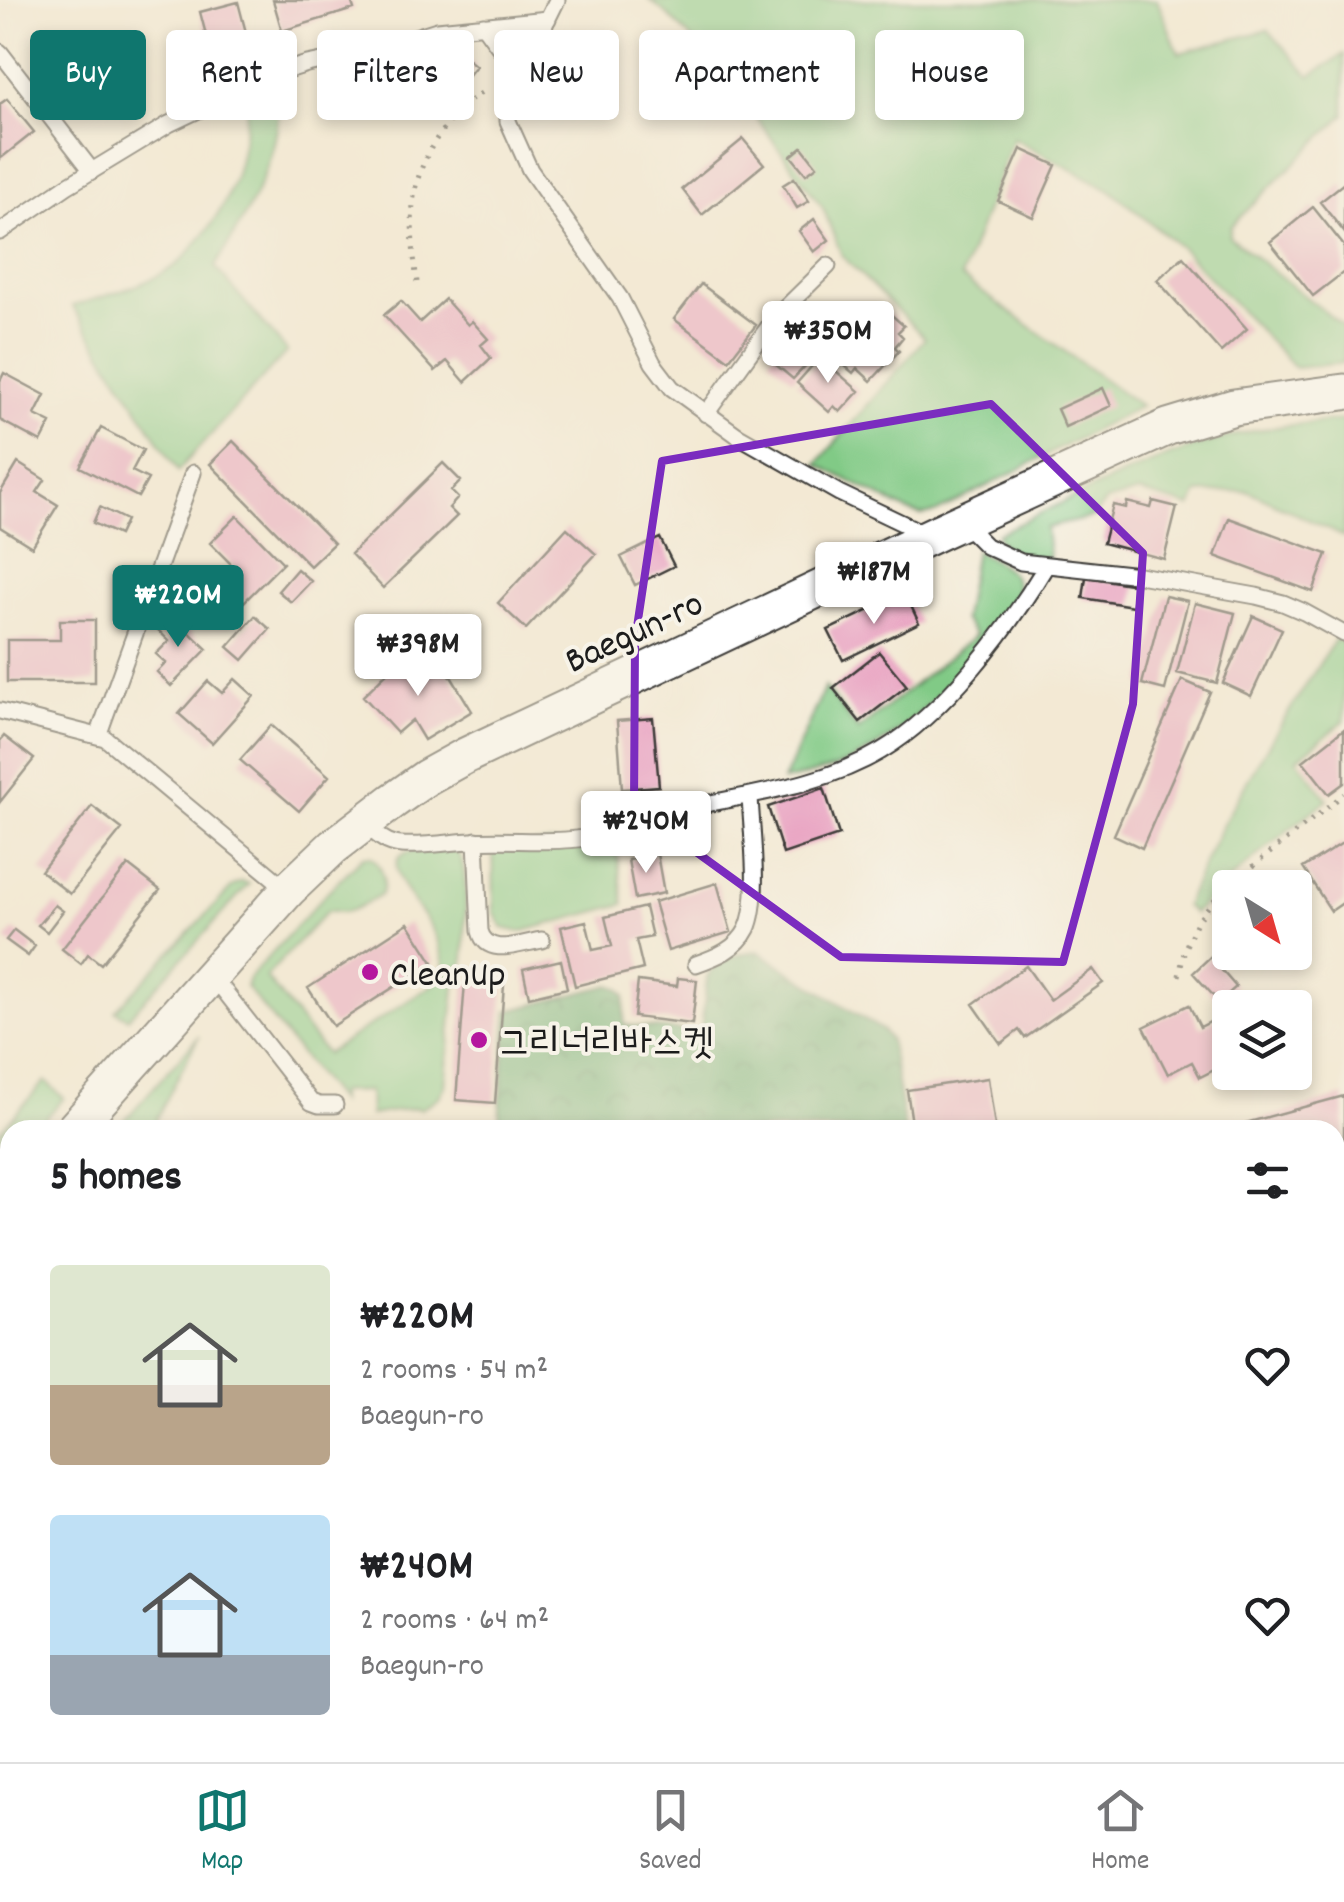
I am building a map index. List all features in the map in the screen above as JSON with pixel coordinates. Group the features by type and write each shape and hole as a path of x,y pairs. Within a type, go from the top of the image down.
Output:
{"street":[{"name":"Baegun-ro","path":"81,1120 288,890 333,847 427,777 1168,427 1234,407 1344,392"}],"lane":[{"path":"543,30 557,0"},
{"path":"0,232 169,124 272,75 371,51 436,30 548,19"},
{"path":"484,25 494,39"},
{"path":"0,52 92,171"},
{"path":"508,120 530,170 620,298 653,363 672,388 737,435 839,493 947,529 1021,562 1139,575 1283,602 1344,634"},
{"path":"706,414 775,318 828,266"},
{"path":"98,736 193,473"},
{"path":"364,823 380,838 397,845 582,839 669,812 795,786 851,766 906,735 950,694 1008,623 1046,566"},
{"path":"0,711 98,736 119,748 288,890"},
{"path":"696,964 719,956 746,929 754,884 750,796"},
{"path":"476,840 482,941 498,948 542,940"},
{"path":"212,975 311,1102 335,1105"}],"path":[{"path":"417,282 413,216 416,186 426,159 456,113 494,85"},
{"path":"1178,976 1185,948 1211,903 1344,794"}],"highlighted area":[{"path":"991,404 1143,553 1133,704 1063,962 841,957 634,807 635,640 662,461"}],"green space":[{"path":"649,0 1157,0 1179,53 1268,30 1310,76 1344,54 1344,115 1231,226 1229,236 1344,327 1344,363 1295,368 1180,247 1110,190 1013,138 961,277 1141,406 935,513 921,515 908,511 817,464 925,338 842,256 823,208 758,120 855,120 855,30 682,30"},
{"path":"245,120 277,120 267,166 215,267 287,351 178,471 72,306 137,285 182,260 219,213 234,179"},
{"path":"1344,420 1344,537 1249,491 1198,493 1191,507 1139,492 1106,501 1093,517 1046,528 1049,558 1010,551 997,534 1122,475 1219,439 1264,429"},
{"path":"975,550 1010,573 1016,589 1009,611 972,657 932,701 888,739 836,767 783,781 825,687 858,730 975,636 963,619"},
{"path":"1336,638 1344,643 1344,721 1297,759 1328,800 1241,870 1212,870 1212,897 1194,913 1185,906 1200,870 1294,703"},
{"path":"615,838 624,904 520,932 503,928 494,912 493,847"},
{"path":"457,851 461,860 466,904 464,964 457,969 445,1086 439,1097 421,1109 370,1115 369,1091 339,1092 339,1102 246,987 249,978 329,890 363,857 370,856 382,874 381,894 353,910 327,911 266,977 326,1054 446,976 435,935 406,891 397,868 398,859 405,853"},
{"path":"249,884 128,1018 115,1011 233,886"},
{"path":"758,951 882,1030 890,1040 903,1120 499,1120 508,1011 610,985 625,996 624,1025 701,1032 707,976 717,965"},
{"path":"199,1036 156,1120 125,1120"},
{"path":"45,1081 64,1098 44,1120 10,1120"}],"building":[{"path":"273,0 351,0 354,9 282,30"},
{"path":"238,2 245,30 205,30 200,12"},
{"path":"7,99 34,132 0,159 0,104"},
{"path":"743,139 764,164 702,215 682,189"},
{"path":"802,147 817,166 806,174 791,156"},
{"path":"1021,149 1056,165 1033,217 998,201"},
{"path":"794,178 809,201 797,208 783,185"},
{"path":"1344,183 1344,232 1320,202"},
{"path":"1313,207 1344,246 1344,272 1313,296 1270,242"},
{"path":"814,219 829,240 814,252 799,231"},
{"path":"1183,257 1247,329 1221,352 1157,280"},
{"path":"701,284 756,325 729,360 674,319"},
{"path":"445,299 468,325 472,321 488,339 481,345 491,358 465,382 447,361 435,371 384,315 401,301 420,322"},
{"path":"886,310 904,326 898,332 903,337 895,347 899,351 871,381 857,368 853,373 823,347 855,313 871,327"},
{"path":"784,342 808,363 793,379 769,359"},
{"path":"820,357 859,391 840,412 834,406 829,412 797,383"},
{"path":"4,373 45,395 35,415 51,423 41,442 0,420 0,381"},
{"path":"1103,388 1111,406 1065,427 1057,409"},
{"path":"101,428 143,450 132,471 148,479 138,497 80,467"},
{"path":"233,441 334,543 310,566 210,464"},
{"path":"18,463 45,480 37,492 58,505 32,547 0,527 0,493"},
{"path":"443,463 461,481 451,491 458,498 449,508 457,516 383,588 351,554"},
{"path":"1153,501 1177,507 1164,559 1103,543 1113,505 1126,508 1127,502 1151,508"},
{"path":"100,507 126,520 119,535 93,523"},
{"path":"237,516 283,563 244,602 225,582 237,570 210,543"},
{"path":"1229,518 1327,554 1313,592 1215,556"},
{"path":"567,528 596,554 526,629 498,603"},
{"path":"660,538 674,566 635,585 621,557"},
{"path":"297,569 311,581 291,602 278,591"},
{"path":"1086,577 1136,585 1133,606 1083,598"},
{"path":"905,593 919,623 843,660 828,630"},
{"path":"1165,596 1188,601 1165,690 1142,684"},
{"path":"1195,603 1235,613 1217,683 1177,673"},
{"path":"171,615 207,649 171,686 157,672 166,663 156,654 169,641 157,629"},
{"path":"255,616 270,629 243,660 228,647"},
{"path":"1253,616 1282,629 1251,696 1223,683"},
{"path":"60,620 95,620 95,682 7,682 7,640 60,640"},
{"path":"879,652 907,686 860,722 833,688"},
{"path":"403,657 421,677 444,665 472,711 424,740 412,720 397,733 363,696"},
{"path":"235,679 254,696 212,743 179,714 208,681 222,693"},
{"path":"1182,680 1210,692 1142,848 1114,835"},
{"path":"653,718 659,786 622,789 617,721"},
{"path":"271,725 329,776 299,811 240,760"},
{"path":"1344,729 1344,783 1329,794 1303,761"},
{"path":"4,736 34,759 0,802 0,741"},
{"path":"824,788 839,835 783,854 768,807"},
{"path":"92,806 122,829 70,894 41,871"},
{"path":"1344,842 1344,902 1331,911 1312,882 1312,870 1303,868"},
{"path":"657,854 664,893 635,899 628,860"},
{"path":"128,865 160,890 101,964 88,954 81,964 62,949"},
{"path":"717,883 731,932 668,951 654,902"},
{"path":"55,905 63,911 47,932 38,925"},
{"path":"645,907 652,937 636,940 643,969 575,986 561,927 586,921 593,950 612,946 605,917"},
{"path":"408,923 433,962 333,1026 308,988"},
{"path":"14,930 35,946 28,956 6,940"},
{"path":"1210,957 1212,970 1221,970 1236,987 1212,990 1212,994 1193,973"},
{"path":"561,960 567,988 529,997 523,969"},
{"path":"1026,966 1050,1000 1093,969 1103,983 1025,1038 1019,1030 1001,1044 973,1004"},
{"path":"678,978 697,980 692,1024 634,1017 638,981 677,986"},
{"path":"465,982 504,985 495,1103 456,1100"},
{"path":"1189,1005 1200,1027 1212,1021 1212,1071 1200,1077 1192,1062 1168,1074 1144,1027"},
{"path":"988,1078 994,1120 912,1120 907,1090"},
{"path":"1344,1096 1344,1120 1256,1120"}],"place":[{"name":"CleanUp","path":"370,972"},
{"name":"그리너리바스켓","path":"479,1040"}]}
